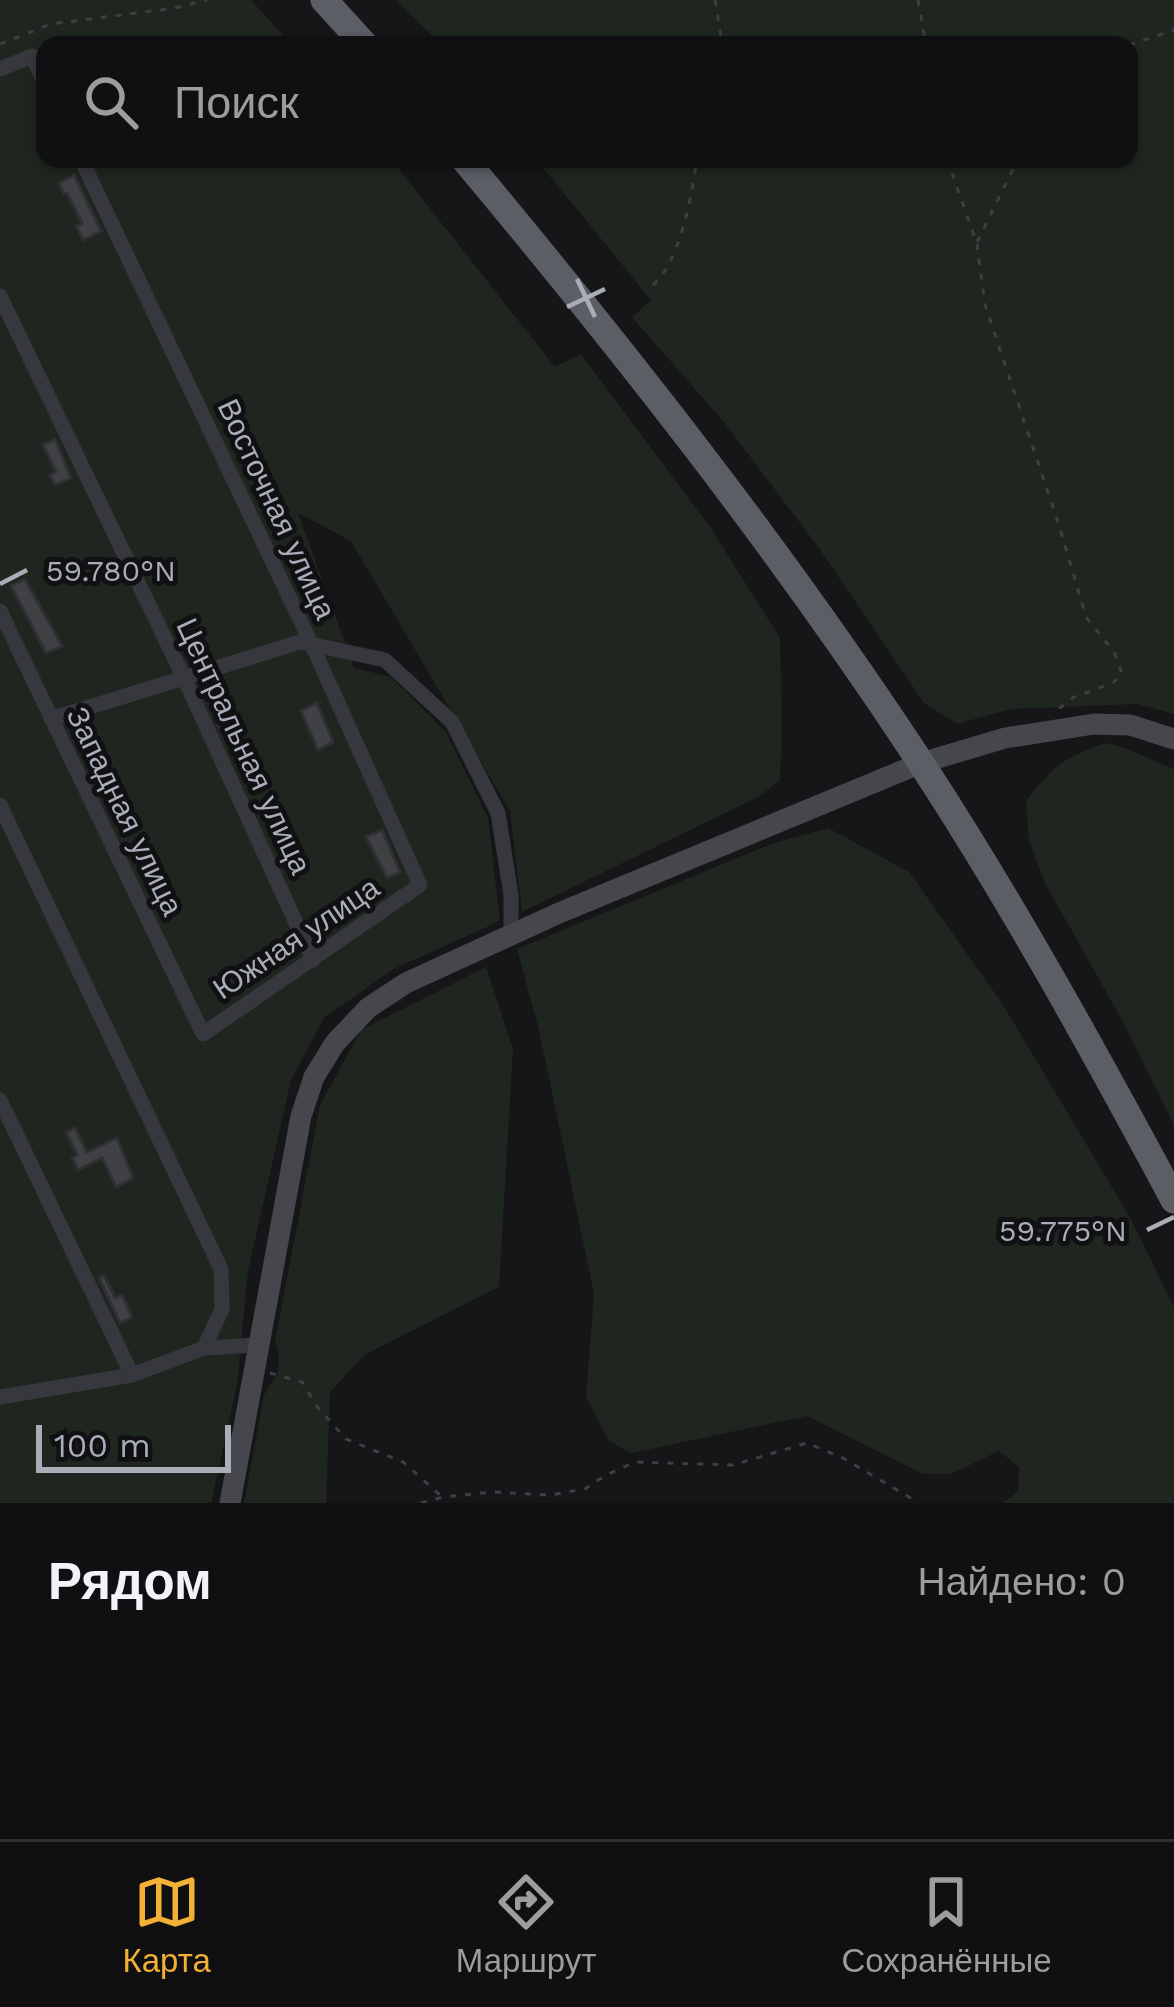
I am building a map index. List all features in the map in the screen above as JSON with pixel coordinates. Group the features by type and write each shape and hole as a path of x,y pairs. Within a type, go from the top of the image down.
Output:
{"highway":[{"path":"324,0 357,36"},
{"path":"471,168 619,346 842,646 921,763 1049,973 1174,1200"}],"main road":[{"path":"230,1503 301,1116 314,1077 335,1042 368,1008 406,983 511,934 921,763 1059,727 1130,725 1174,739"}],"street":[{"path":"0,69 32,56 36,64"},
{"name":"Восточная улица","path":"85,168 420,885"},
{"name":"Центральная улица","path":"0,296 313,960"},
{"name":"Западная улица","path":"0,611 202,1034"},
{"path":"51,719 300,642 385,660 452,722 498,813 511,895 511,934"},
{"path":"0,806 221,1269 222,1309 204,1348"},
{"name":"Южная улица","path":"202,1034 420,885"},
{"path":"0,1100 132,1376"},
{"path":"0,1397 132,1376 204,1348 258,1345"}],"path":[{"path":"0,44 51,24 207,0"},
{"path":"716,0 722,36"},
{"path":"918,0 924,36"},
{"path":"1138,42 1174,30"},
{"path":"653,285 664,276 690,206 696,168"},
{"path":"950,168 977,244 985,305 1086,617 1114,652 1122,674 1114,683 1074,698 1056,711 1059,727"},
{"path":"977,244 1014,168"},
{"path":"254,1369 302,1382 346,1439 403,1462 442,1497"},
{"path":"421,1503 493,1492 550,1495 585,1490 635,1462 733,1465 807,1443 843,1458 919,1503"}],"shaded area":[{"path":"0,0 251,0 284,36 36,36 36,168 398,168 555,367 581,354 712,530 780,638 780,780 760,796 522,912 510,811 351,541 298,513 354,668 391,677 446,732 488,818 500,921 392,970 324,1018 291,1080 248,1271 237,1385 211,1503 0,1503"},
{"path":"396,0 1174,0 1174,714 1138,704 1011,709 957,724 924,703 819,548 724,422 632,317 651,300 543,168 1138,168 1138,36 433,36"},
{"path":"1106,743 1174,769 1174,1125 1045,883 1029,841 1026,801 1060,764"},
{"path":"828,828 909,872 1002,1003 1131,1219 1174,1307 1174,1503 1003,1503 1018,1491 1019,1467 999,1451 951,1474 923,1474 807,1416 631,1453 609,1441 586,1397 594,1294 539,1030 517,949 771,844"},
{"path":"486,967 513,1049 499,1287 364,1355 330,1392 326,1503 244,1503 264,1395 277,1374 275,1341 320,1105 361,1030"}],"building":[{"path":"74,175 101,231 83,240 76,226 82,223 59,183"},
{"path":"55,439 71,478 55,485 50,475 56,472 43,445"},
{"path":"25,579 62,646 46,653 11,586"},
{"path":"208,683 233,738 226,742 201,685"},
{"path":"317,703 333,742 318,750 301,711"},
{"path":"91,719 97,734 91,736 107,770 93,777 74,727"},
{"path":"382,830 400,872 387,878 366,837"},
{"path":"75,1128 87,1152 117,1138 133,1178 116,1187 102,1158 78,1170 66,1132"},
{"path":"104,1275 115,1298 122,1295 132,1317 120,1323 99,1278"}]}
